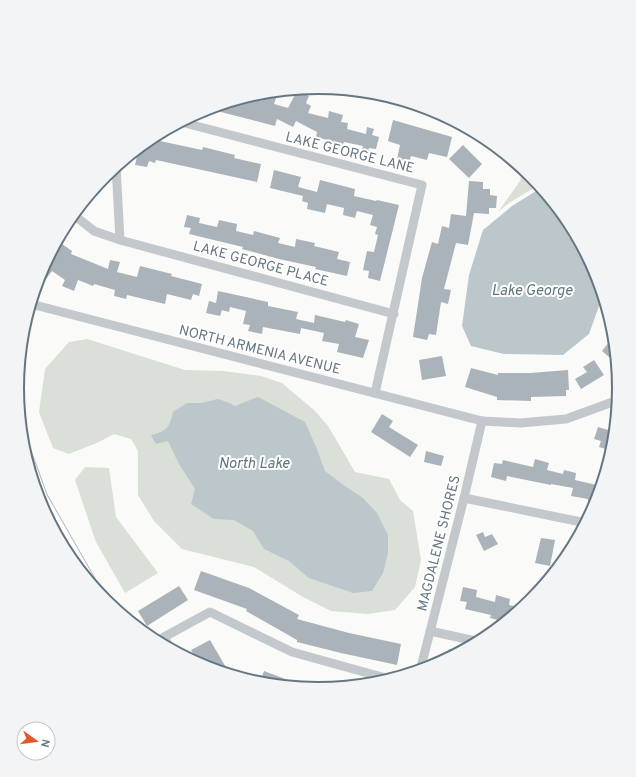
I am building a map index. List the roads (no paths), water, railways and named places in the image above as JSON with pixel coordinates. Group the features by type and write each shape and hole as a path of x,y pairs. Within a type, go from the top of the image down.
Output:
{"street":[{"name":"LAKE GEORGE LANE","path":"190,124 422,185 375,393"},
{"path":"116,175 120,240"},
{"name":"LAKE GEORGE PLACE","path":"79,219 94,231 120,240 394,314"},
{"name":"NORTH ARMENIA AVENUE","path":"36,305 482,421 520,423 566,420 611,403"},
{"name":"MAGDALENE SHORES","path":"422,664 482,421"},
{"path":"464,498 580,522"},
{"path":"165,639 164,637 210,612 292,652 379,676"},
{"path":"430,631 470,640"}],"water":[{"name":"Lake George","path":"536,191 551,210 573,242 590,276 600,305 589,334 563,355 504,354 471,346 462,326 469,275 483,230 512,206"},
{"name":"North Lake","path":"258,397 305,422 325,471 363,498 377,513 388,535 388,553 383,573 372,591 353,593 309,578 289,561 264,549 253,531 234,520 214,519 191,504 195,489 179,464 168,441 156,444 151,435 161,432 167,428 171,421 173,412 187,403 201,403 218,399 235,406"}]}
